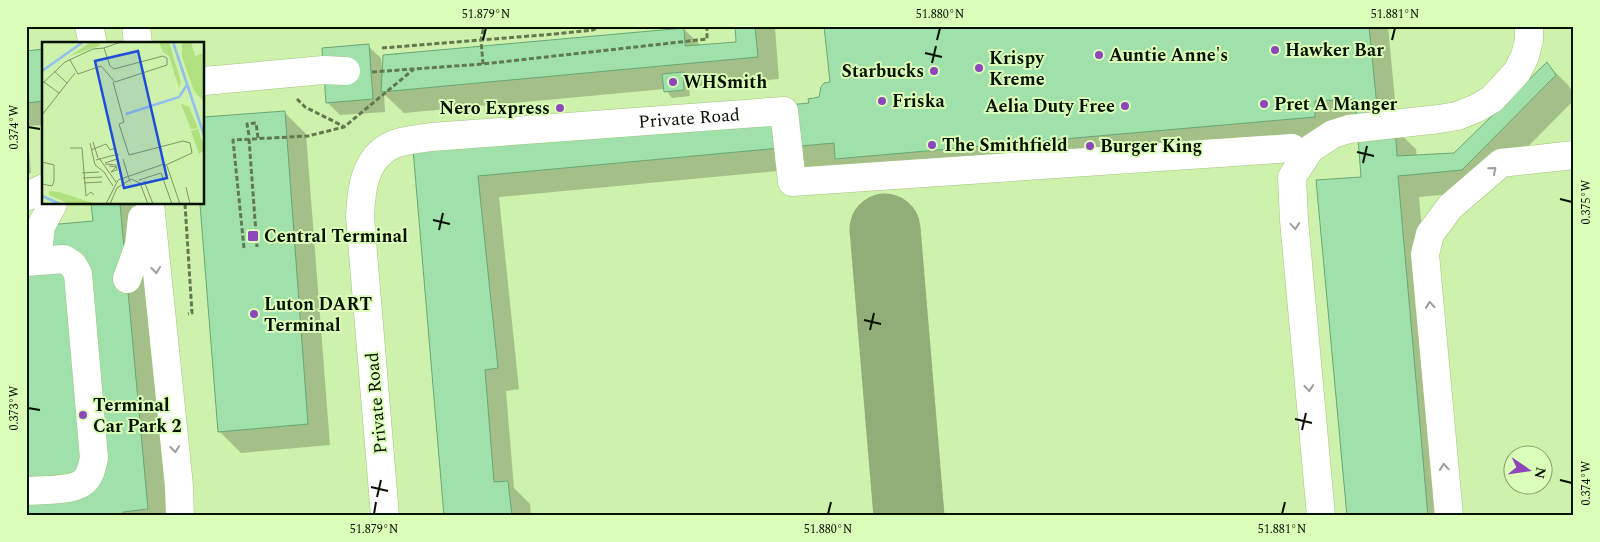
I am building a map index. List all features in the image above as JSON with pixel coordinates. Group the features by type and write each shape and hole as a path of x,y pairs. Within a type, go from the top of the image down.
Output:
{"street":[{"path":"89,26 93,42"},
{"path":"136,26 138,42"},
{"path":"1321,516 1294,220 1297,169 1310,149 1333,134 1349,129 1457,116 1477,108 1492,99 1506,86 1521,64 1529,40 1529,26"},
{"path":"205,82 323,70 346,71"},
{"name":"Private Road","path":"385,516 360,217 364,180 371,165 380,153 392,145 431,137 784,111 792,182 1292,148 1297,169"},
{"path":"1449,516 1425,254 1430,234 1450,206 1501,163 1574,156"},
{"path":"26,198 42,189"},
{"path":"26,491 69,488 82,483 90,473 94,458 78,274 73,265 64,259 32,261 41,226 53,205"},
{"path":"127,279 139,245 144,205"},
{"path":"150,205 179,486 180,516"}],"path":[{"path":"484,26 481,40 484,64"},
{"path":"382,48 583,31 602,26"},
{"path":"346,71 371,72 484,64 707,39 707,26"},
{"path":"244,248 233,140 249,137 308,136 344,127 415,69"},
{"path":"257,247 247,124 256,123 258,138"},
{"path":"182,315 192,313 185,205"}],"building":[{"path":"735,26 755,26 758,57 381,92 383,55 684,28 685,46 736,42"},
{"path":"824,26 1369,26 1379,127 1395,126 1397,156 1454,153 1547,62 1556,75 1462,170 1398,176 1428,516 1347,516 1316,180 1361,177 1355,99 1315,101 1315,117 835,159 834,143 478,176 498,368 485,370 494,482 508,481 512,516 444,516 413,149 655,118 809,103 808,99 819,97 824,83 830,82"},
{"path":"369,44 373,99 326,103 322,48"},
{"path":"42,49 42,101 26,103 26,51"},
{"name":"WHSmith","path":"683,72 684,90 664,92 662,74"},
{"name":"Luton DART Terminal","path":"285,111 308,424 218,432 200,205 205,205 205,117"},
{"name":"Terminal Car Park 2","path":"91,205 120,205 148,509 123,512 123,516 26,516 26,227 93,221"}],"taxiway":[{"path":"885,229 909,516"}],"place":[{"name":"Hawker Bar","path":"1275,50"},
{"name":"Auntie Anne's","path":"1099,55"},
{"name":"Krispy Kreme","path":"979,68"},
{"name":"Starbucks","path":"934,71"},
{"name":"WHSmith","path":"673,82"},
{"name":"Friska","path":"882,101"},
{"name":"Pret A Manger","path":"1264,104"},
{"name":"Aelia Duty Free","path":"1125,106"},
{"name":"Nero Express","path":"560,108"},
{"name":"The Smithfield","path":"932,145"},
{"name":"Burger King","path":"1090,146"},
{"name":"Central Terminal","path":"253,236"},
{"name":"Luton DART Terminal","path":"254,314"},
{"name":"Terminal Car Park 2","path":"83,415"}]}
